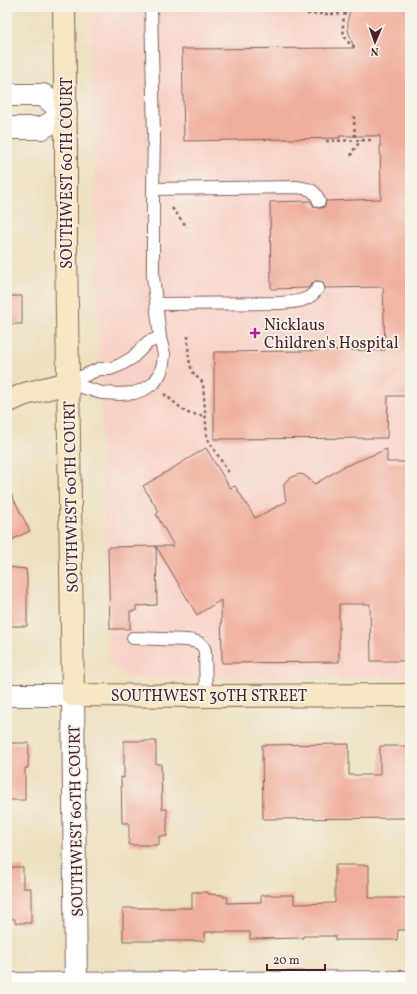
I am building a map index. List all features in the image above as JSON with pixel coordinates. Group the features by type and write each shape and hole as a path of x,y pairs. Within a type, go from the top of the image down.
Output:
{"street":[{"name":"SOUTHWEST 60TH COURT","path":"64,7 76,985"},
{"path":"7,95 43,95 66,114 42,128 7,128"},
{"path":"7,402 25,394 68,383"},
{"name":"SOUTHWEST 30TH STREET","path":"7,695 410,695"},
{"path":"7,984 76,985 410,982"}],"lane":[{"path":"68,383 102,394 134,393 145,390 154,383 160,374 163,364 164,354 160,338 153,276 154,136 151,7"},
{"path":"153,189 296,187 309,189 316,194 319,201"},
{"path":"157,304 294,302 306,299 314,294 318,288"},
{"path":"68,383 99,370 110,369 120,365 132,358 148,342 160,338"},
{"path":"133,638 187,640 199,643 205,649 206,696"}],"path":[{"path":"308,7 308,14 344,14"},
{"path":"347,7 344,14 343,30 345,38 350,45 355,47"},
{"path":"354,116 355,140"},
{"path":"351,156 361,140"},
{"path":"326,141 371,140"},
{"path":"172,208 187,227"},
{"path":"188,336 189,357 192,370 203,383 207,438 229,474"},
{"path":"162,392 187,413 205,416"}],"shaded area":[{"name":"Nicklaus Children's Hospital","path":"90,7 410,7 410,677 132,678 117,671 108,660"}],"building":[{"path":"351,7 410,7 410,396 388,396 387,438 214,439 214,352 385,350 383,287 325,288 323,282 315,281 308,288 271,289 270,202 311,201 314,207 322,208 325,206 326,201 381,199 380,136 184,141 182,49 354,48 348,30 348,18"},
{"path":"7,296 22,296 22,324 7,324"},
{"path":"206,448 230,488 235,486 255,518 286,502 284,484 288,479 299,474 304,475 315,484 343,467 387,449 387,462 410,462 410,661 371,661 370,604 339,604 339,662 222,663 221,600 197,615 156,546 174,546 156,514 159,512 143,486"},
{"path":"7,486 30,531 7,542"},
{"path":"156,546 157,605 136,606 136,611 130,611 130,629 110,629 108,547"},
{"path":"7,567 26,569 27,626 7,626"},
{"path":"124,741 156,741 156,764 161,764 162,809 167,809 167,836 159,836 159,845 129,845 129,823 122,823 121,777 124,778"},
{"path":"7,743 29,743 28,768 25,768 25,800 7,800"},
{"path":"349,744 349,775 380,775 380,746 410,746 410,818 263,819 262,745"},
{"path":"335,865 369,865 369,898 410,898 410,930 398,930 397,940 335,940 335,936 250,939 250,932 205,932 205,941 123,941 123,908 192,908 192,892 208,892 208,894 223,895 223,897 228,897 227,903 261,902 261,895 294,895 294,904 335,903"},
{"path":"7,867 23,867 23,888 31,888 31,923 15,923 15,919 7,919"}],"place":[{"name":"Nicklaus Children's Hospital","path":"255,333"}]}
